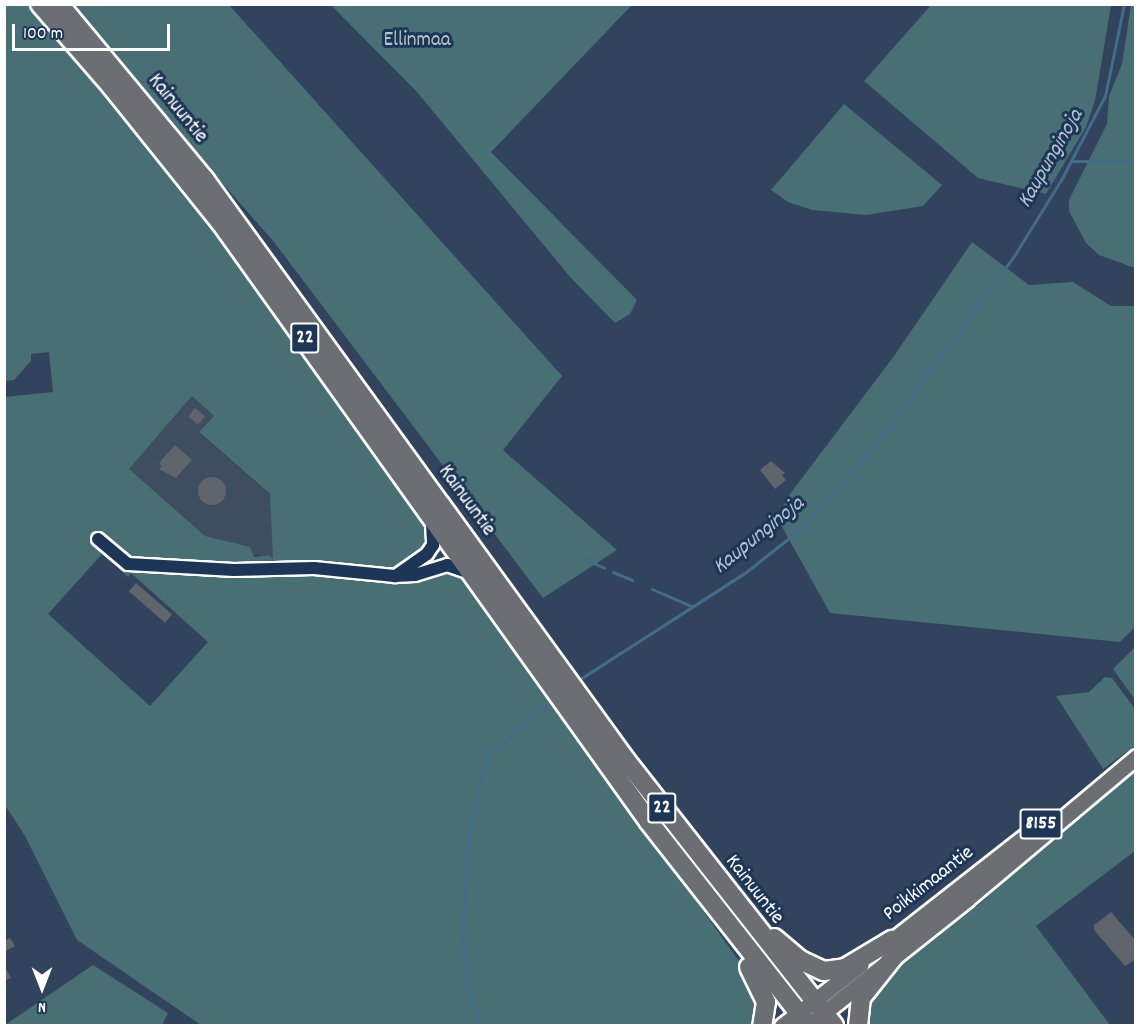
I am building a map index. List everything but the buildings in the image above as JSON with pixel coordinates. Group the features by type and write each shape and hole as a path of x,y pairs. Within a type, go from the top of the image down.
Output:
{"highway":[{"name":"Kainuuntie","path":"40,4 112,87 221,223 475,575 558,680"},
{"name":"Kainuuntie","path":"59,4 205,180 577,706 705,897 805,1022"},
{"name":"Kainuuntie","path":"577,706 823,1013"},
{"path":"723,887 785,948 812,968 834,971 894,948"},
{"path":"705,897 763,992 766,1014 762,1026"},
{"path":"858,1026 861,999 894,948"}],"main road":[{"name":"Poikkimaantie","path":"782,1026 805,1022 823,1013 894,948 1020,840 1136,756"}],"lane":[{"path":"395,576 418,563 433,545 431,515"},
{"path":"98,539 128,564 234,570 314,568 395,576 415,575 447,565 475,575"}],"shaded area":[{"path":"192,396 214,416 199,433 301,522 300,560 270,558 269,555 171,554 114,486"}],"green space":[{"path":"932,4 1111,5 1095,101 1086,127 1046,194 978,178 864,81"},
{"path":"5,5 31,5 212,225 424,516 428,540 414,560 392,570 453,571 481,598 746,971 759,1006 756,1025 201,1025 77,940 25,836 5,805 4,397 53,392 49,352 31,354 31,361 14,380 5,381","holes":["192,396 214,416 199,432 270,494 273,559 269,555 254,557 250,547 205,536 129,469","102,554 128,577 131,573 208,642 150,706 48,614"]},
{"path":"66,5 229,5 562,376 503,450 617,550 543,598 274,242"},
{"name":"Ellinmaa","path":"331,5 632,5 491,152 637,300 630,314 615,323 571,278 417,92"},
{"path":"1131,5 1136,5 1135,268 1099,255 1086,243 1069,211 1069,200 1107,124 1109,96 1122,64"},
{"path":"844,104 942,185 923,206 866,215 812,210 788,202 771,190"},
{"path":"972,242 1029,285 1073,282 1111,306 1135,306 1136,626 1120,642 830,613 777,518 790,494 894,356"},
{"path":"1135,647 1135,700 1113,669"},
{"path":"1105,677 1112,678 1135,709 1136,745 1103,769 1056,696 1089,692"},
{"path":"1135,767 1135,851 1036,926 1110,1025 863,1026 864,1009 881,981 984,900 1072,816"},
{"path":"93,965 168,1013 162,1025 5,1025"}],"waterway":[{"name":"Kaupunginoja","path":"577,681 746,572 804,526 881,437 1014,256 1061,180 1105,96 1124,4"},
{"path":"1071,161 1136,161"},
{"path":"585,559 604,568"},
{"path":"613,572 632,580"},
{"path":"652,589 691,606"},
{"name":"Kaupunginoja","path":"480,1026 469,988 462,939 469,838 486,756 552,699"}]}
